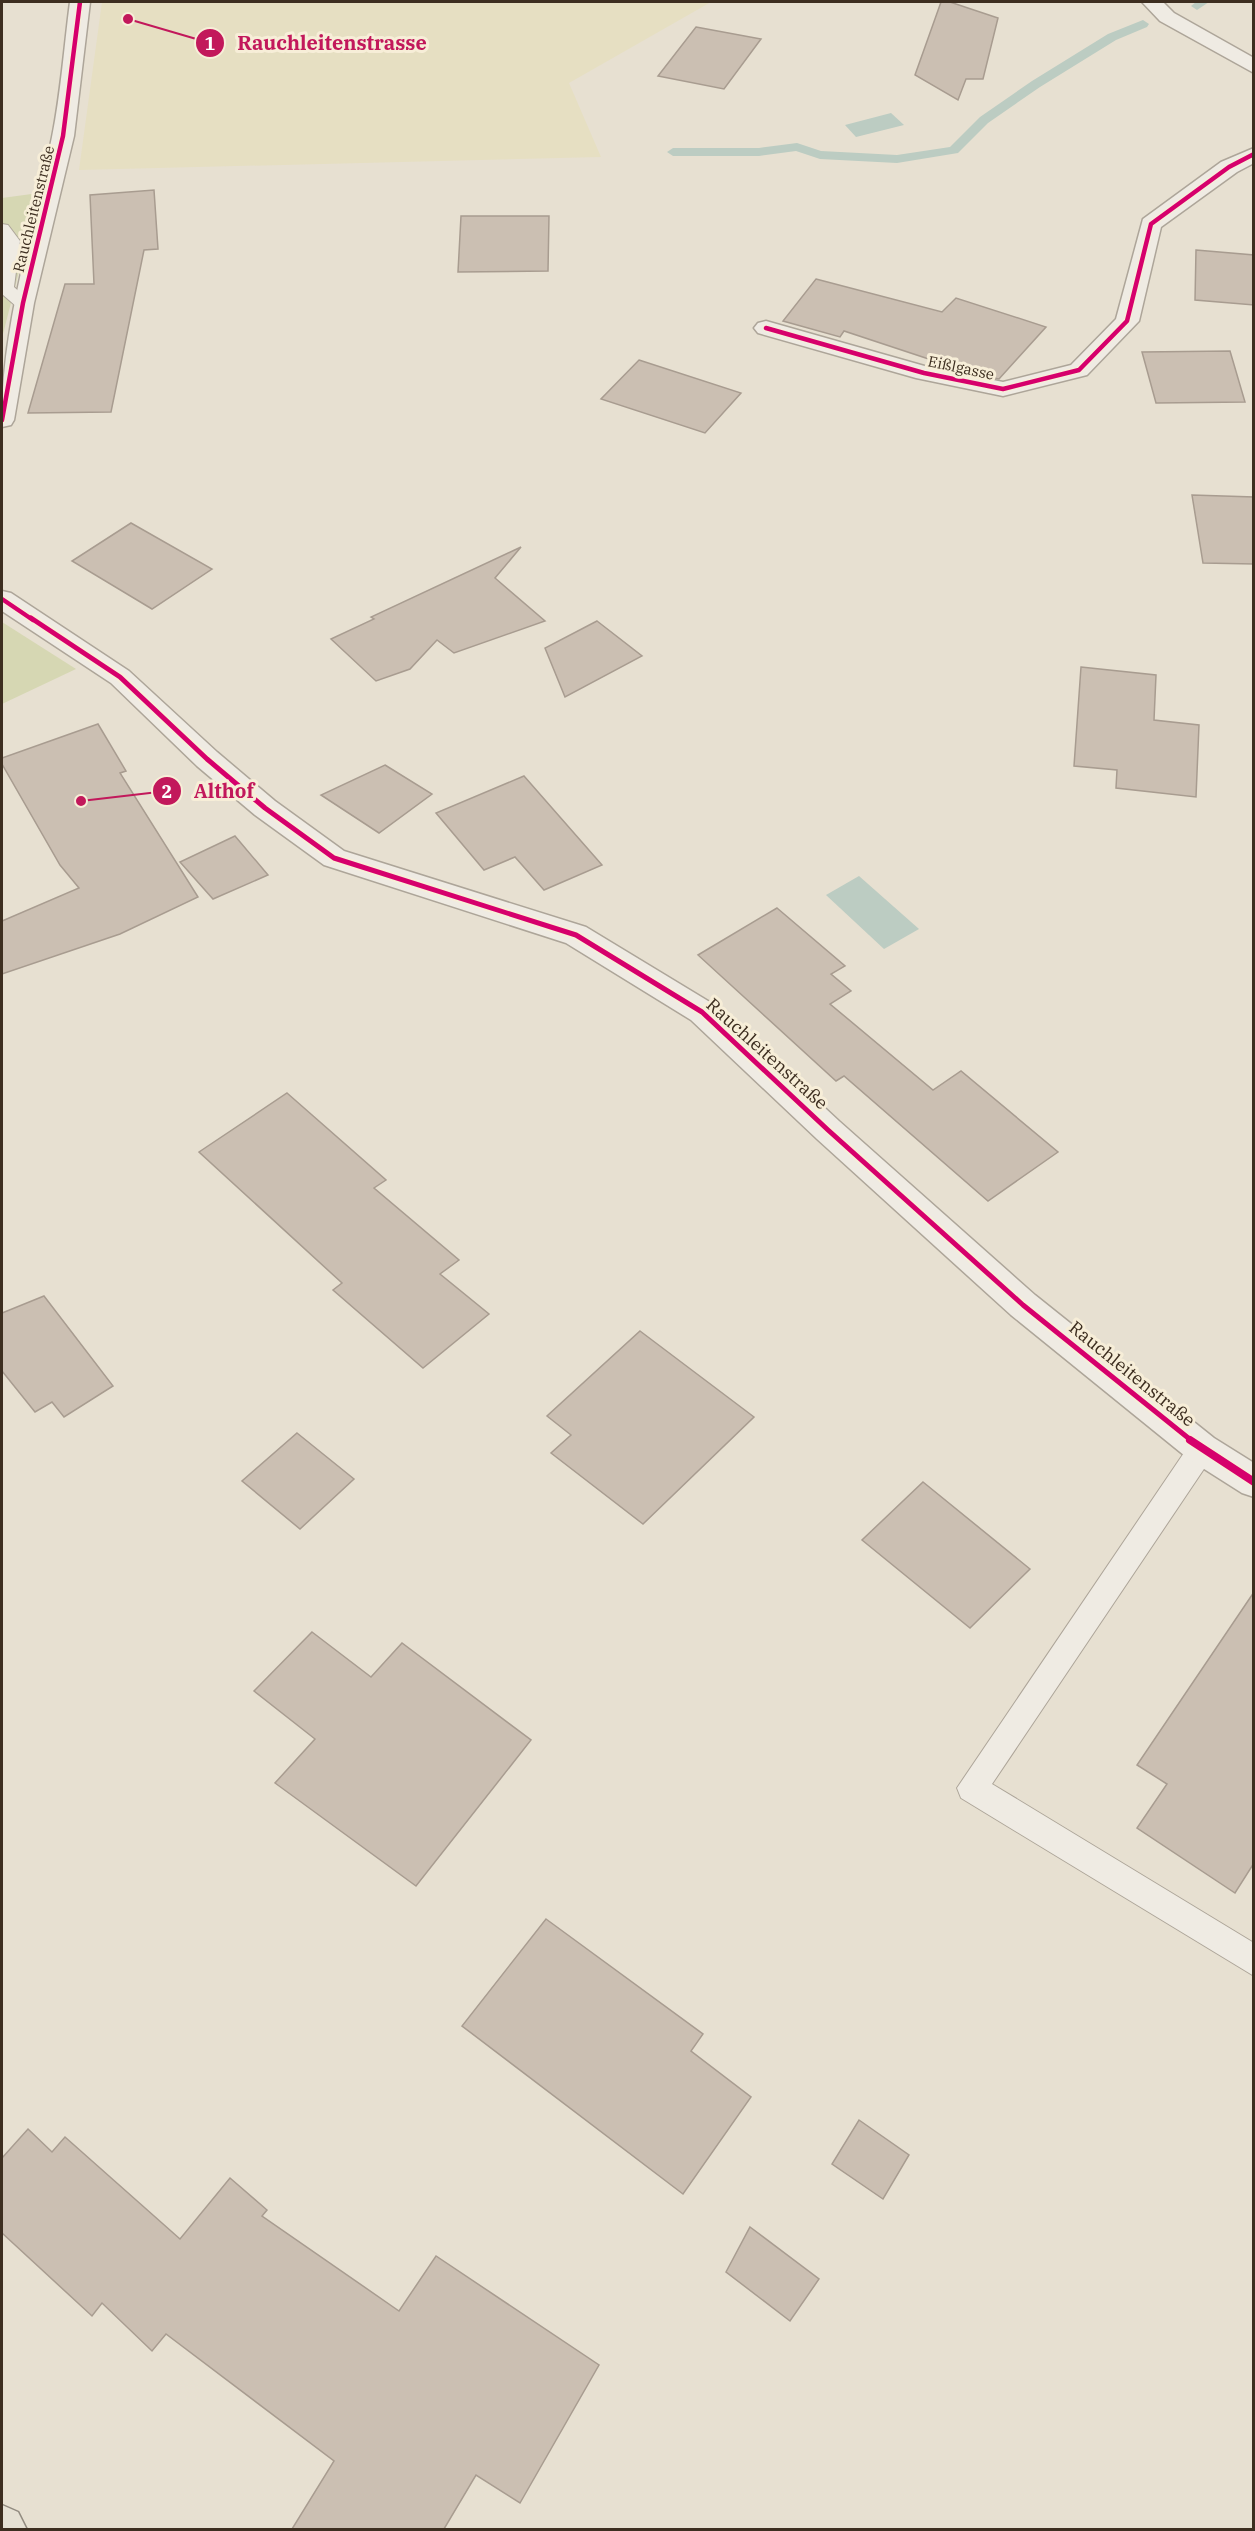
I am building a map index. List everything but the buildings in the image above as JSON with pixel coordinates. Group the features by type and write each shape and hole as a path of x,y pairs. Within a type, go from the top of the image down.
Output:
{"street":[{"name":"Rauchleitenstraße","path":"2,420 23,303 63,136 80,2"},
{"path":"1152,2 1167,17 1254,67"},
{"name":"Eißlgasse","path":"766,328 924,373 1003,389 1079,370 1127,321 1151,224 1229,167 1254,154"},
{"name":"Rauchleitenstraße","path":"2,599 120,677 207,759 265,808 334,858 576,935 702,1012 828,1130 1023,1305 1202,1449 1254,1482"}],"lane":[{"path":"2,229 11,241 5,288 23,303"},
{"path":"1202,1449 972,1788 1254,1961"}],"shaded area":[{"path":"102,2 711,2 569,83 601,157 79,170"},
{"path":"891,113 904,125 856,137 845,125"},
{"path":"859,876 919,929 884,949 826,895"}],"green space":[{"path":"39,193 2,338 2,198"},
{"path":"2,622 76,669 2,704"}],"waterway":[{"path":"1197,6 1203,2"},
{"path":"673,152 759,152 797,147 820,155 897,159 954,150 984,120 1036,84 1112,37 1143,24"}],"cycle path":[{"path":"2,420 23,303 63,136 80,2"},
{"path":"766,328 924,373 1003,389 1079,370 1127,321 1151,224 1229,167 1254,154"},
{"path":"2,599 120,677 207,759 265,808 334,858 576,935 702,1012 828,1130 1023,1305 1202,1449 1254,1482"}],"place":[{"name":"Rauchleitenstrasse","path":"128,19"},
{"name":"Althof","path":"81,801"}]}
